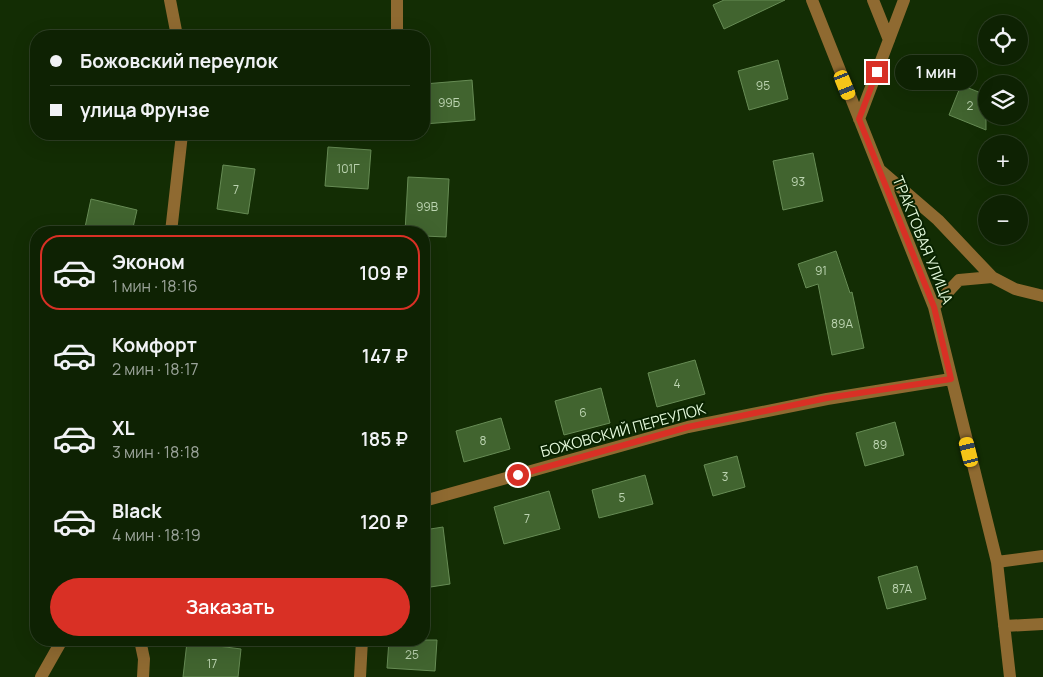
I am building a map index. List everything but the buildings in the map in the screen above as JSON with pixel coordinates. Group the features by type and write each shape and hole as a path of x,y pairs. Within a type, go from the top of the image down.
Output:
{"street":[{"path":"170,0 176,30"},
{"path":"397,0 397,30"},
{"name":"ТРАКТОВАЯ УЛИЦА","path":"812,0 877,168 934,307 997,562 1010,677"},
{"path":"873,0 889,40"},
{"path":"859,119 904,0"},
{"path":"172,226 181,140"},
{"path":"877,168 938,220 992,276 1015,290 1043,296"},
{"path":"934,307 959,280 992,276"},
{"name":"БОЖОВСКИЙ ПЕРЕУЛОК","path":"430,500 688,427 827,398 951,379"},
{"path":"997,562 1043,556"},
{"path":"1004,626 1043,624"},
{"path":"41,677 59,646"},
{"path":"141,646 144,658 143,677"},
{"path":"360,677 362,646"}],"route":[{"path":"518,475 688,427 827,398 951,379 934,307 859,119 877,72"}]}
